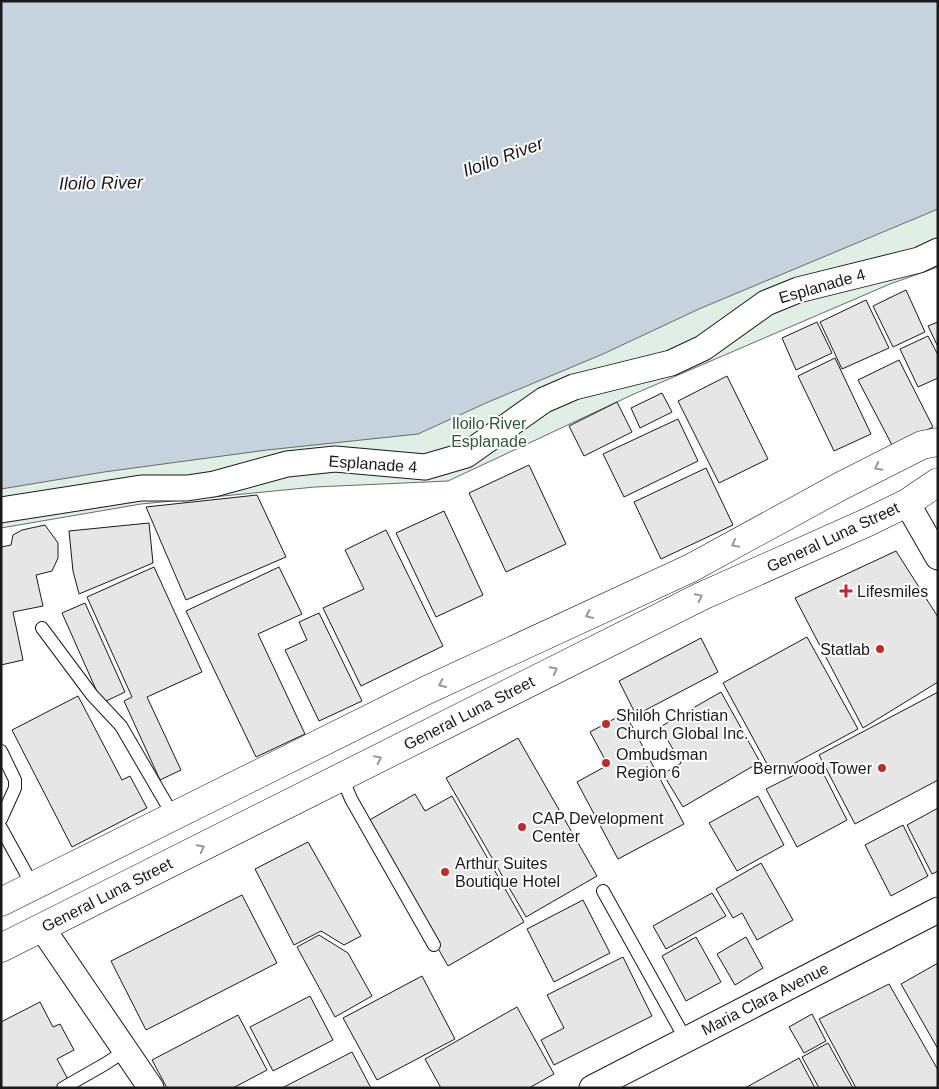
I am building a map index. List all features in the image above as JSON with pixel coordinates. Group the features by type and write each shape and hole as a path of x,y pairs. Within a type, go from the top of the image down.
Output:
{"highway":[{"path":"1,902 428,690 692,568 841,486 922,445 938,442"},
{"name":"General Luna Street","path":"1,948 702,596 907,503 938,482"},
{"path":"119,844 137,880"}],"street":[{"name":"Esplanade 4","path":"1,510 141,488 187,488 214,484 287,464 335,459 425,467 466,455 544,400 574,387 670,363 703,348 766,303 798,290 919,260 938,251"},
{"path":"907,503 938,557"},
{"name":"Maria Clara Avenue","path":"592,1088 938,910"},
{"path":"42,928 151,1088"}],"lane":[{"path":"42,628 92,695 121,726 174,817"},
{"path":"1,751 14,780 15,788 1,819"},
{"path":"342,777 351,799 434,945"},
{"path":"1,828 34,886"},
{"path":"603,891 686,1040"},
{"path":"63,1088 126,1051"}],"green space":[{"name":"Iloilo River Esplanade","path":"938,202 938,267 890,284 634,394 448,481 315,487 141,504 1,528 1,457"}],"water":[{"name":"Iloilo River","path":"1,1 938,1 938,209 699,309 603,354 418,434 267,450 104,472 1,489"}],"building":[{"path":"906,290 925,332 893,347 873,306"},
{"path":"866,300 889,348 842,369 820,322"},
{"path":"817,322 832,353 796,370 782,338"},
{"path":"938,322 938,347 928,326"},
{"path":"928,336 938,355 938,378 918,387 900,349"},
{"path":"835,358 871,434 834,451 798,376"},
{"path":"899,360 933,427 893,447 858,380"},
{"path":"727,376 768,459 719,483 678,401"},
{"path":"662,393 672,412 640,428 631,408"},
{"path":"617,402 632,432 584,456 569,426"},
{"path":"678,419 698,461 624,497 603,454"},
{"path":"529,465 566,544 506,572 469,493"},
{"path":"706,468 733,525 661,559 634,502"},
{"path":"257,495 286,557 186,600 146,507"},
{"path":"444,511 483,595 436,617 396,533"},
{"path":"149,523 153,563 79,594 73,571 69,531"},
{"path":"45,525 58,543 58,558 52,571 36,575 43,606 13,612 23,660 1,665 1,547 11,545 13,535 22,530"},
{"path":"386,530 443,646 361,686 323,608 364,589 345,550"},
{"name":"Statlab","path":"896,551 938,617 938,682 863,728 795,598"},
{"path":"154,567 202,672 147,697 181,770 160,780 124,701 132,697 87,597"},
{"path":"279,567 302,614 258,634 305,734 256,757 186,611"},
{"path":"85,603 125,692 102,703 62,613"},
{"path":"319,613 362,701 319,721 285,650 307,640 299,622"},
{"path":"807,637 858,729 773,775 723,683"},
{"path":"701,638 718,672 636,715 619,681"},
{"path":"721,692 760,762 683,807 663,774 681,763 660,727"},
{"name":"Bernwood Tower","path":"938,692 938,780 855,824 819,755"},
{"path":"78,696 122,780 130,776 147,808 72,847 12,730"},
{"path":"625,713 684,824 618,859 577,782 608,765 590,732"},
{"name":"CAP Development Center","path":"518,738 597,876 526,917 446,778"},
{"path":"818,763 847,820 797,847 766,789"},
{"name":"Arthur Suites Boutique Hotel","path":"415,794 425,811 452,796 524,922 448,966 366,822"},
{"path":"758,796 784,845 737,871 709,823"},
{"path":"938,808 938,871 932,874 907,825"},
{"path":"903,825 928,876 891,896 865,845"},
{"path":"308,842 361,936 344,945 321,931 294,945 255,869"},
{"path":"761,863 793,920 757,940 742,913 733,918 716,889"},
{"path":"712,893 726,916 666,949 653,926"},
{"path":"242,895 277,963 146,1030 111,961"},
{"path":"583,900 610,953 554,982 527,929"},
{"path":"319,935 348,953 372,996 335,1017 297,947"},
{"path":"696,937 721,982 686,1001 662,956"},
{"path":"746,937 763,968 735,985 717,954"},
{"path":"623,957 652,1016 554,1065 541,1040 564,1028 547,995"},
{"path":"938,963 938,1049 901,984"},
{"path":"422,976 455,1039 377,1080 343,1018"},
{"path":"889,984 938,1070 938,1088 856,1088 819,1019"},
{"path":"310,996 333,1040 273,1071 250,1027"},
{"path":"40,1002 53,1027 60,1024 74,1050 57,1059 70,1083 60,1088 1,1088 1,1022"},
{"path":"517,1007 554,1074 529,1088 441,1088 425,1059"},
{"path":"812,1014 826,1041 804,1053 789,1027"},
{"path":"238,1015 267,1070 233,1088 167,1088 152,1060"},
{"path":"828,1043 853,1088 819,1088 802,1057"},
{"path":"352,1052 371,1088 282,1088"},
{"path":"799,1058 815,1088 745,1088"}],"place":[{"name":"Lifesmiles","path":"846,591"},
{"name":"Statlab","path":"880,649"},
{"name":"Shiloh Christian Church Global Inc.","path":"606,724"},
{"name":"Ombudsman Region 6","path":"606,763"},
{"name":"Bernwood Tower","path":"882,768"},
{"name":"CAP Development Center","path":"522,827"},
{"name":"Arthur Suites Boutique Hotel","path":"445,872"}]}
